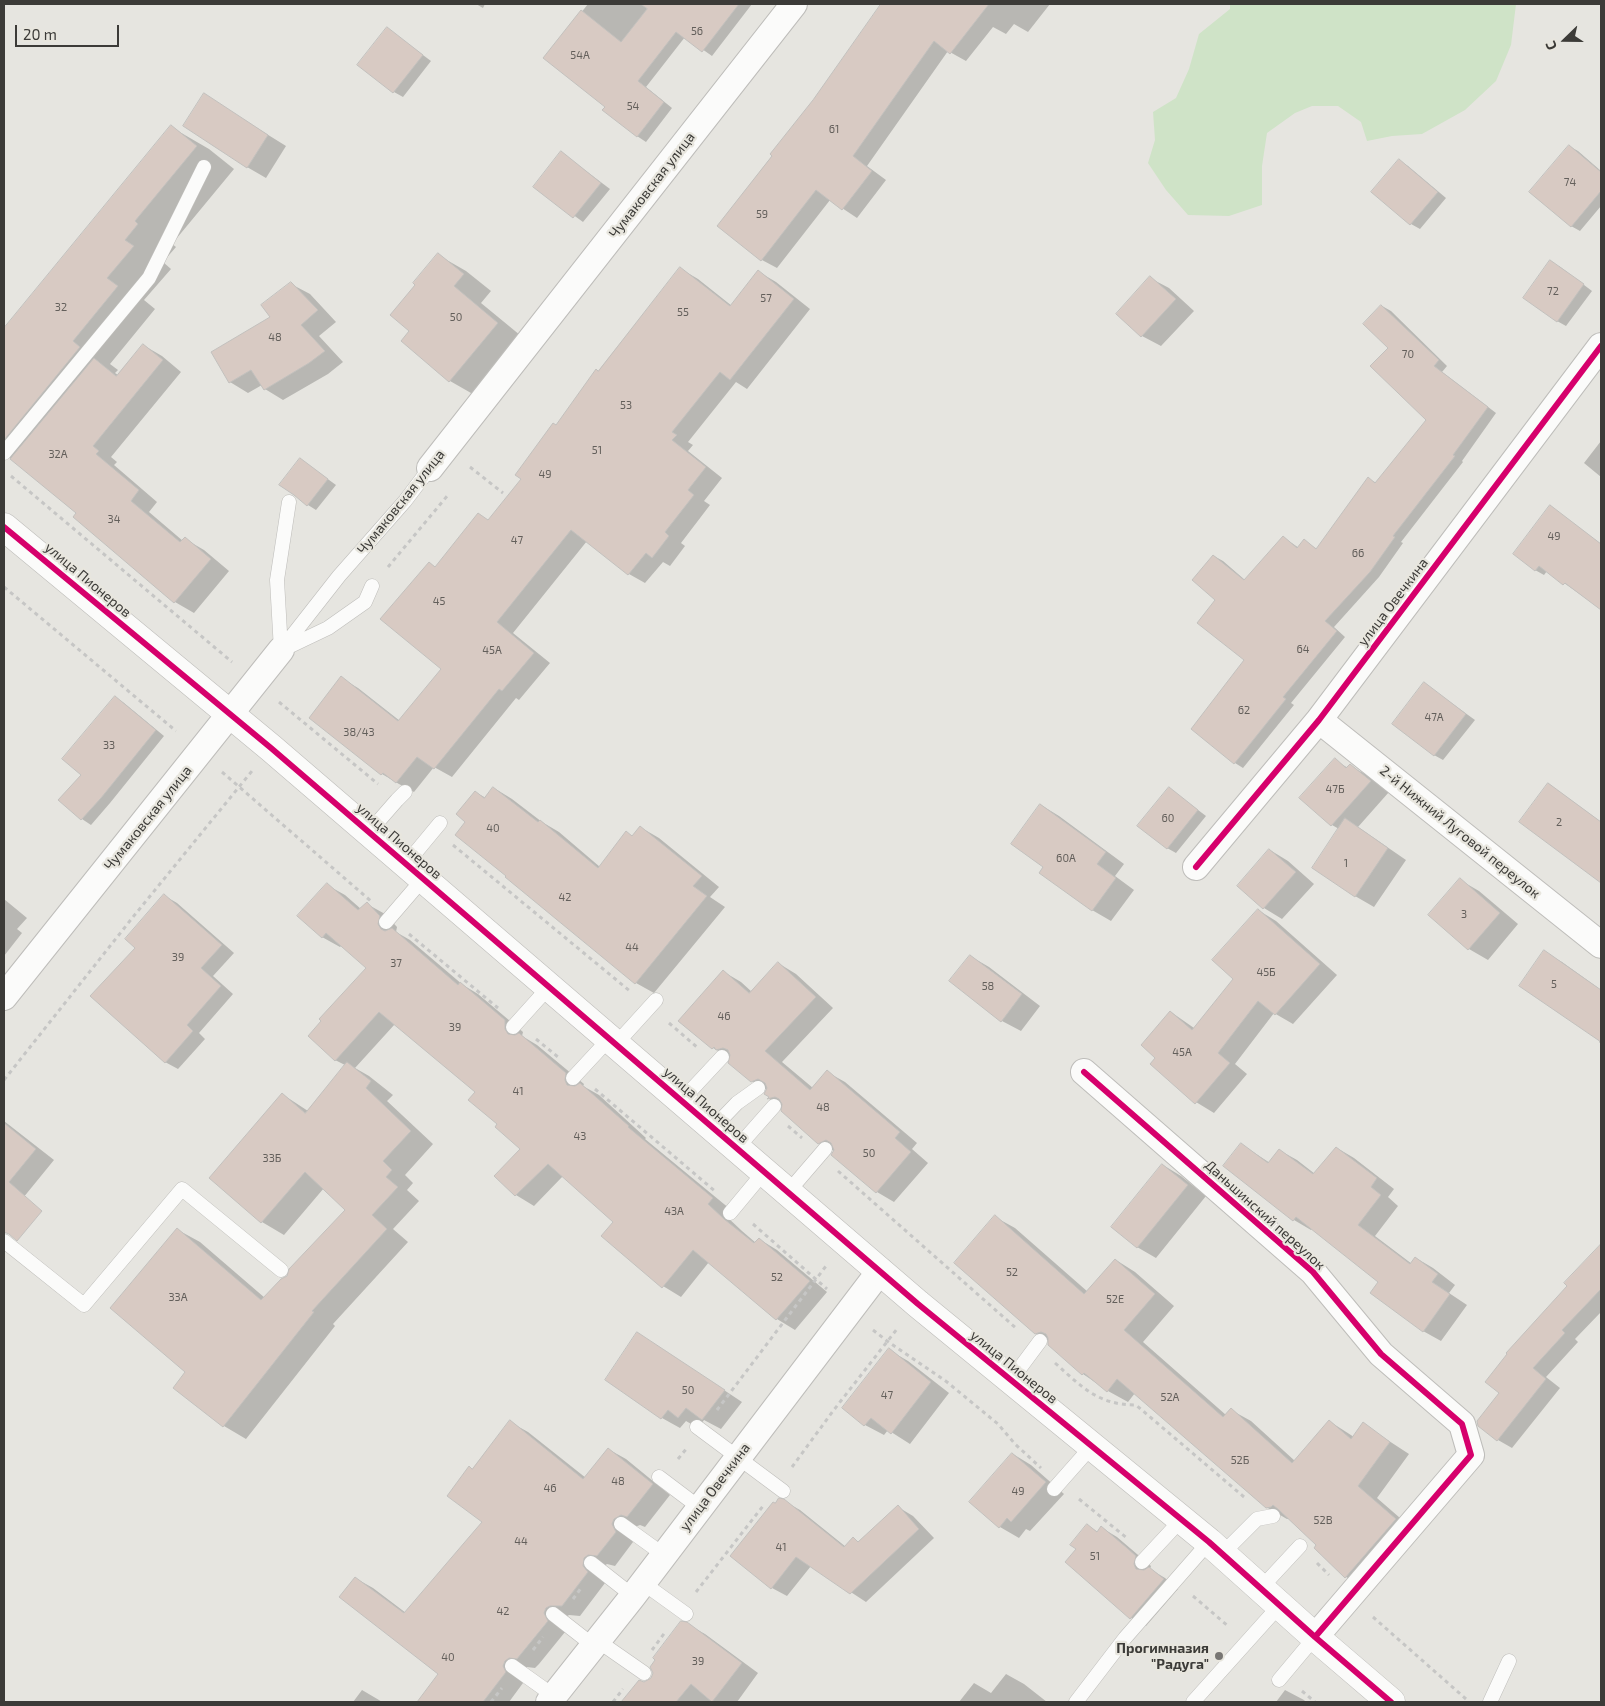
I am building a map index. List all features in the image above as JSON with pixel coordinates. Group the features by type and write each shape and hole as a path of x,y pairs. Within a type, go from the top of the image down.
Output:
{"street":[{"name":"Чумаковская улица","path":"430,468 794,4"},
{"name":"улица Овечкина","path":"1196,867 1319,720 1600,351"},
{"name":"улица Пионеров","path":"4,527 271,748 880,1272 1216,1548 1386,1701"},
{"name":"Чумаковская улица","path":"4,997 281,650"},
{"name":"2-й Нижний Луговой переулок","path":"1319,720 1601,945"},
{"name":"Даньшинский переулок","path":"1084,1072 1313,1272 1381,1354 1462,1424 1471,1455 1315,1637"},
{"name":"улица Овечкина","path":"552,1699 638,1590 849,1310 880,1272"}],"lane":[{"path":"4,453 149,278 204,167"},
{"name":"Чумаковская улица","path":"281,650 339,576 405,501 430,468"},
{"path":"289,502 277,580 281,650 328,628 365,602 372,586"},
{"path":"369,832 401,796"},
{"path":"388,920 437,826"},
{"path":"515,1025 549,987"},
{"path":"576,1076 653,1003"},
{"path":"681,1101 720,1060"},
{"path":"713,1128 737,1103 758,1088"},
{"path":"737,1148 772,1108"},
{"path":"788,1192 823,1152"},
{"path":"732,1211 764,1172"},
{"path":"4,1241 84,1305 182,1189 281,1270"},
{"path":"1010,1380 1038,1343"},
{"path":"697,1427 782,1491"},
{"path":"1057,1486 1092,1446"},
{"path":"659,1477 700,1508"},
{"path":"1076,1702 1125,1638 1175,1580 1216,1548 1258,1520 1273,1516"},
{"path":"1146,1559 1182,1520"},
{"path":"622,1524 664,1555"},
{"path":"1192,1702 1246,1642 1300,1546"},
{"path":"591,1564 686,1614"},
{"path":"553,1614 644,1673"},
{"path":"1280,1677 1315,1637"},
{"path":"1490,1702 1509,1660"},
{"path":"512,1666 552,1699"}],"path":[{"path":"448,446 470,467 503,493"},
{"path":"464,475 470,467"},
{"path":"4,470 256,682 401,796"},
{"path":"372,586 452,490"},
{"path":"4,587 201,752 388,920 576,1076 732,1211 816,1279 849,1310 887,1341 947,1382 991,1418 1057,1486 1146,1559"},
{"path":"4,1080 127,924 271,748"},
{"path":"437,826 720,1060"},
{"path":"772,1108 1038,1343 1089,1393 1120,1405 1136,1405 1192,1452"},
{"path":"1175,1580 1246,1642"},
{"path":"1280,1677 1315,1702"}],"green space":[{"path":"1230,4 1516,4 1511,45 1496,81 1465,110 1422,134 1392,136 1367,141 1361,122 1338,106 1312,106 1295,113 1267,133 1262,166 1262,205 1229,216 1188,215 1166,190 1148,163 1155,140 1153,112 1176,98 1189,69 1199,34 1230,9"}],"building":[{"path":"641,4 739,4 702,52 676,32 638,81 664,102 637,137 602,110 605,107 543,58 581,10 621,42 647,9"},
{"path":"881,4 989,4 950,54 934,41 853,156 872,171 842,210 816,190 761,261 717,226 772,156 770,154 813,100"},
{"path":"387,27 423,55 393,93 357,65"},
{"path":"204,93 268,135 247,168 183,126"},
{"path":"171,125 197,146 135,221 138,224 125,240 134,246 107,278 118,286 73,341 80,347 4,440 4,328"},
{"path":"1569,145 1601,172 1601,191 1571,227 1529,192"},
{"path":"561,151 601,183 573,218 533,187"},
{"path":"1399,159 1438,192 1410,225 1371,192"},
{"path":"438,253 464,274 454,286 498,323 449,382 401,341 409,331 390,315"},
{"path":"1550,260 1584,284 1557,322 1523,298"},
{"path":"680,267 730,306 758,270 794,299 730,380 720,372 672,432 677,435 672,440 706,467 688,490 694,495 665,532 669,536 652,558 646,553 628,575 571,530 497,622 534,653 502,691 499,689 434,769 417,757 396,783 383,773 381,775 309,718 341,676 398,721 441,669 380,619 429,562 435,567 478,513 488,520 521,479 515,475 553,423 556,425 596,369 598,371"},
{"path":"1150,276 1176,299 1141,337 1116,314"},
{"path":"291,282 318,310 301,325 325,351 264,390 251,370 229,383 211,352 270,317 261,305"},
{"path":"1381,305 1439,360 1434,366 1488,407 1453,455 1455,456 1393,536 1395,537 1370,572 1325,621 1337,631 1283,697 1286,699 1234,764 1191,729 1244,660 1197,623 1215,600 1192,580 1213,555 1244,580 1283,536 1297,548 1304,539 1316,549 1368,477 1375,483 1426,420 1370,366 1388,348 1363,324"},
{"path":"143,344 163,360 93,446 99,451 96,454 139,490 131,501 180,542 185,537 211,559 174,603 73,517 76,513 10,459 94,358 116,376"},
{"path":"300,458 328,479 307,506 279,485"},
{"path":"1550,505 1601,544 1601,610 1565,583 1563,585 1539,566 1535,571 1513,554"},
{"path":"1424,682 1466,714 1434,756 1392,724"},
{"path":"115,696 156,730 81,820 58,800 81,775 62,759"},
{"path":"1335,758 1346,768 1350,764 1371,781 1331,826 1299,798"},
{"path":"1548,783 1601,822 1601,883 1519,822"},
{"path":"493,787 538,822 540,820 598,868 626,831 632,836 640,826 702,876 693,886 707,896 635,984 455,835 465,822 456,814 475,791 484,798"},
{"path":"1169,787 1198,810 1167,849 1137,826"},
{"path":"1040,804 1106,852 1097,864 1116,878 1092,911 1039,873 1043,867 1011,844"},
{"path":"1345,818 1388,848 1355,897 1312,868"},
{"path":"1269,849 1296,872 1263,909 1237,886"},
{"path":"1460,878 1500,913 1468,950 1428,915"},
{"path":"327,883 358,910 367,902 380,916 378,924 381,929 385,931 392,928 458,985 460,982 505,1020 505,1029 508,1034 515,1035 519,1033 566,1073 565,1080 567,1085 575,1086 580,1083 628,1127 713,1198 708,1204 724,1219 754,1243 759,1238 810,1281 776,1320 693,1250 662,1288 601,1236 613,1222 548,1164 515,1196 494,1176 520,1149 495,1127 497,1124 468,1100 475,1092 379,1012 335,1061 308,1036 321,1021 319,1019 366,968 326,933 322,938 297,916"},
{"path":"164,894 222,945 201,968 221,986 187,1025 193,1031 165,1063 90,996 135,948 125,939"},
{"path":"1258,909 1320,964 1275,1015 1258,1001 1218,1053 1230,1063 1195,1104 1150,1064 1155,1058 1141,1045 1170,1011 1192,1030 1233,979 1212,960"},
{"path":"1544,950 1601,990 1601,1042 1519,986"},
{"path":"970,955 1022,994 1001,1022 949,981"},
{"path":"778,962 816,997 765,1051 810,1090 827,1070 900,1132 895,1138 911,1152 876,1193 831,1155 834,1150 831,1143 826,1140 818,1144 781,1111 782,1104 779,1099 775,1097 767,1099 769,1097 764,1094 767,1088 765,1083 758,1079 751,1082 728,1063 730,1055 728,1050 723,1048 716,1050 714,1047 712,1049 678,1021 723,970 749,993"},
{"path":"347,1062 371,1081 366,1088 411,1131 383,1161 392,1170 386,1177 398,1187 372,1215 387,1229 312,1311 314,1312 223,1427 173,1388 185,1372 110,1308 177,1228 261,1300 281,1279 287,1276 289,1269 345,1210 305,1172 261,1223 209,1178 282,1093 305,1113"},
{"path":"4,1123 36,1149 9,1182 42,1211 17,1241 4,1232"},
{"path":"1241,1143 1268,1163 1279,1149 1313,1174 1336,1147 1377,1178 1371,1187 1381,1195 1358,1225 1410,1264 1415,1257 1438,1274 1432,1282 1450,1294 1423,1332 1370,1293 1378,1282 1296,1217 1293,1221 1223,1166"},
{"path":"1162,1164 1188,1185 1137,1248 1111,1227"},
{"path":"995,1215 1084,1294 1115,1259 1155,1294 1124,1330 1223,1417 1231,1408 1292,1463 1329,1420 1351,1439 1363,1422 1390,1442 1358,1486 1396,1519 1345,1578 1314,1548 1316,1545 1279,1510 1273,1505 1266,1508 1117,1379 1107,1392 1084,1373 1082,1375 1048,1345 1046,1334 1041,1332 1035,1334 954,1263"},
{"path":"1601,1244 1601,1289 1562,1330 1565,1333 1533,1368 1546,1379 1497,1441 1478,1426 1477,1421 1499,1393 1485,1382 1506,1353 1567,1286 1564,1283"},
{"path":"637,1332 725,1390 702,1420 686,1408 678,1418 668,1410 661,1419 605,1380"},
{"path":"889,1348 931,1382 891,1434 871,1418 864,1426 842,1408"},
{"path":"510,1420 583,1479 608,1448 653,1484 627,1517 621,1515 614,1519 612,1524 616,1532 597,1556 588,1555 584,1558 583,1566 588,1572 562,1606 546,1608 544,1613 548,1621 517,1659 509,1658 505,1661 503,1666 506,1672 483,1702 417,1702 438,1674 339,1597 355,1577 404,1613 482,1522 447,1496 469,1466 472,1469"},
{"path":"1012,1453 1046,1482 1011,1522 1007,1518 999,1528 969,1502"},
{"path":"779,1498 784,1499 844,1547 853,1537 858,1542 898,1505 919,1529 850,1594 796,1557 771,1589 730,1556 773,1502 775,1503"},
{"path":"1087,1524 1097,1532 1101,1526 1136,1556 1134,1564 1136,1569 1144,1570 1149,1567 1164,1579 1130,1619 1065,1562 1076,1549 1070,1545"},
{"path":"681,1621 687,1622 742,1663 712,1702 691,1684 676,1702 621,1702 639,1680 644,1682 651,1678 653,1673 650,1667 655,1660 653,1658"}],"cycle path":[{"path":"1196,867 1319,720 1601,346"},
{"path":"4,527 271,748 918,1304 1209,1542 1391,1702"},
{"path":"1084,1072 1313,1272 1381,1354 1462,1424 1471,1455 1315,1637"}],"place":[{"name":"Прогимназия \"Радуга\"","path":"1219,1656"}]}
